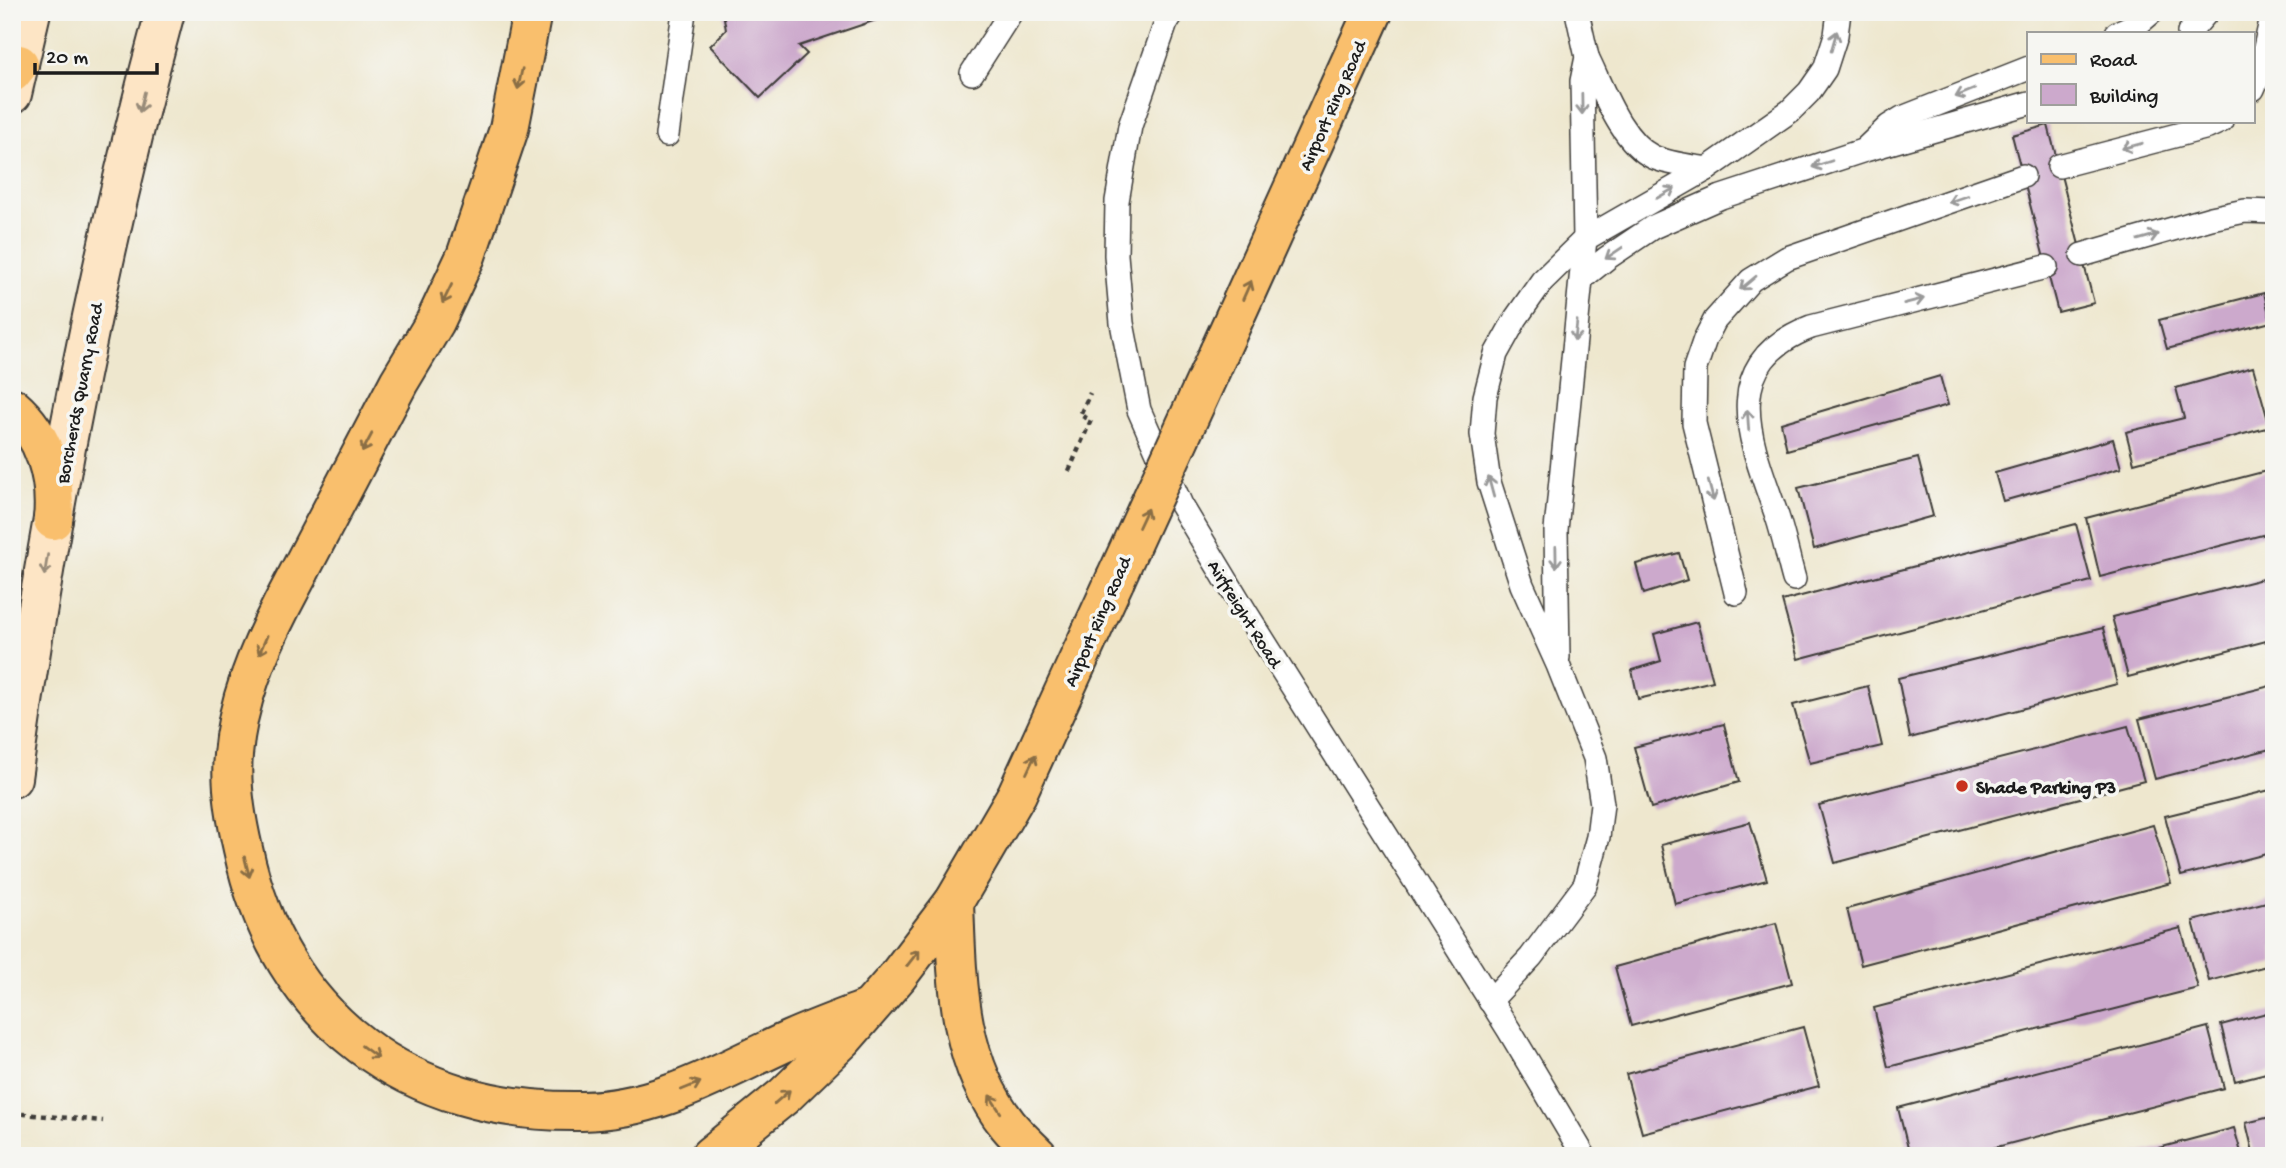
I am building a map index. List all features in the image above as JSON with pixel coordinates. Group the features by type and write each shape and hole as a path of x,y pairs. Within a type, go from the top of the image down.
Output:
{"main road":[{"path":"14,77 31,12"},
{"name":"Borcherds Quarry Road","path":"12,778 53,520 85,349 116,206 165,12"},
{"path":"532,12 509,129 466,256 435,322 399,383 282,605 265,639 246,689 233,752 232,774 246,867 260,913 291,969 315,1003 346,1034 381,1060 433,1087 495,1104 537,1111 603,1110 650,1102 723,1073 789,1040 868,1009"},
{"name":"Airport Ring Road","path":"710,1156 783,1096 843,1039 880,998 954,902 1017,794 1373,12"},
{"path":"12,407 35,435 48,461 53,484 53,520"},
{"path":"954,902 957,982 966,1040 983,1086 1008,1125 1038,1156"}],"lane":[{"path":"667,135 684,12"},
{"path":"972,73 1012,12"},
{"name":"Airfreight Road","path":"1172,12 1130,126 1117,201 1116,256 1122,323 1139,410 1181,505 1584,1156"},
{"path":"1577,12 1587,57 1622,127 1651,156 1707,169"},
{"path":"1490,1001 1531,957 1585,885 1598,837 1602,804 1595,758 1522,585 1489,482 1482,434 1485,397 1496,354 1516,318 1542,281 1585,239 1707,169 1781,118 1809,92 1825,69 1836,35 1839,12"},
{"path":"2119,32 2138,23 2152,12"},
{"path":"2190,32 2207,12"},
{"path":"2254,87 2273,12"},
{"path":"1558,666 1556,530 1585,239 1582,81 1587,57"},
{"path":"1864,150 1889,126 1902,118 2027,69"},
{"path":"1582,278 1654,227 1721,197 1864,150 2027,104"},
{"path":"2059,166 2219,122"},
{"path":"1736,593 1694,423 1695,368 1705,339 1721,311 1751,280 1787,258 2023,176"},
{"path":"2082,256 2211,218 2245,211 2274,212"},
{"path":"1794,579 1780,526 1755,454 1747,418 1754,378 1767,356 1787,339 1811,327 2046,267"}],"path":[{"path":"1069,471 1091,420 1080,415 1090,393"},
{"path":"12,1113 103,1121"}],"building":[{"path":"723,12 897,13 799,46 807,54 760,98 710,46 726,30"},
{"path":"2048,125 2094,303 2058,312 2012,135"},
{"path":"2264,293 2271,322 2167,349 2159,320"},
{"path":"2253,367 2270,427 2134,463 2126,432 2184,418 2176,388"},
{"path":"1940,376 1948,405 1787,450 1781,423"},
{"path":"2113,439 2121,468 2003,501 1995,473"},
{"path":"1918,458 1933,516 1814,549 1798,488"},
{"path":"2274,469 2274,532 2100,577 2086,518"},
{"path":"2076,524 2091,581 1798,659 1782,601"},
{"path":"1679,553 1687,580 1644,594 1636,564"},
{"path":"2274,576 2274,639 2128,677 2112,617"},
{"path":"1697,622 1713,681 1638,699 1632,670 1661,661 1654,634"},
{"path":"2103,628 2117,684 1910,738 1898,678"},
{"path":"2274,685 2274,748 2155,779 2139,719"},
{"path":"1868,686 1882,746 1810,763 1793,705"},
{"path":"1724,724 1739,782 1651,808 1634,747"},
{"path":"2128,726 2144,781 1835,863 1819,805"},
{"path":"2274,789 2274,852 2181,876 2165,816"},
{"path":"1750,822 1767,880 1675,904 1661,845"},
{"path":"2153,825 2171,883 1861,965 1847,909"},
{"path":"2274,900 2274,964 2209,981 2193,921"},
{"path":"1776,923 1792,983 1631,1026 1615,967"},
{"path":"2181,928 2198,988 1888,1067 1874,1008"},
{"path":"2274,1011 2274,1071 2235,1081 2221,1025"},
{"path":"1803,1027 1819,1086 1642,1133 1626,1074"},
{"path":"2208,1027 2224,1088 1962,1156 1910,1156 1898,1108"},
{"path":"2274,1116 2274,1156 2254,1156 2246,1123"},
{"path":"2234,1128 2242,1156 2132,1156 2132,1155"}],"place":[{"name":"Shade Parking P3","path":"1962,786"}]}
